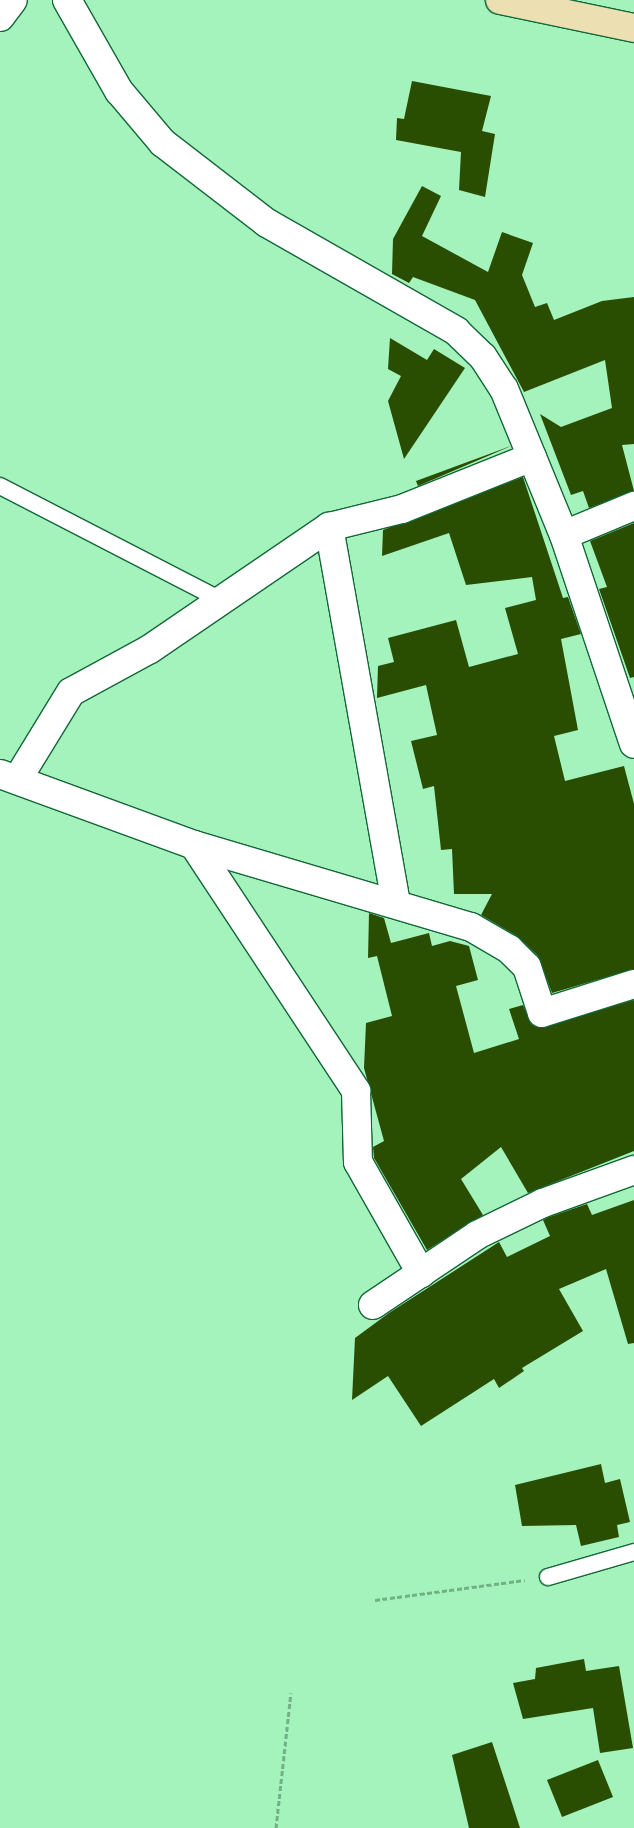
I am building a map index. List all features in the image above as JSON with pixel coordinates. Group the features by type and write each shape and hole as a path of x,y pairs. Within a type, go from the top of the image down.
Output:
{"main road":[{"path":"500,0 634,28"}],"street":[{"path":"0,17 13,0"},
{"path":"67,0 119,91 163,143 267,223 456,331 483,357 504,389 564,535 634,744"},
{"path":"532,457 402,509 329,527 150,649 71,692 8,777 194,846 396,903 471,927 509,949 527,967 542,1013 634,984"},
{"path":"564,535 634,506"},
{"path":"329,527 396,903"},
{"path":"194,846 356,1091 358,1162 421,1273"},
{"path":"373,1305 486,1231 543,1203 634,1170"}],"lane":[{"path":"0,486 221,600"},
{"path":"548,1577 634,1552"}],"path":[{"path":"375,1600 548,1577"},
{"path":"276,1828 291,1693"}],"building":[{"path":"412,81 491,96 482,131 495,134 485,197 459,190 461,152 396,140 397,118 404,119"},
{"path":"422,186 441,196 422,236 488,272 502,232 533,243 522,275 535,307 547,303 554,320 602,301 634,297 634,444 622,445 634,491 589,508 583,491 571,495 540,414 561,427 612,408 605,360 524,392 475,300 413,277 409,283 392,274 393,239"},
{"path":"390,338 427,360 434,349 465,368 404,459 388,401 401,376 388,369"},
{"path":"511,446 418,486 416,481 500,450"},
{"path":"523,477 563,598 568,597 581,634 561,639 578,730 554,736 565,781 624,766 634,804 634,969 552,993 538,956 517,936 481,915 492,894 454,894 452,849 441,850 434,786 423,789 411,741 437,735 426,685 377,698 378,666 394,662 388,638 456,620 469,667 518,654 505,608 536,600 532,577 466,585 449,533 382,556 383,530"},
{"path":"634,523 634,677 630,678 599,589 607,587 590,541"},
{"path":"369,913 384,918 391,943 429,933 432,946 450,941 469,946 478,980 456,986 474,1053 519,1039 509,1009 523,1005 531,1024 539,1028 634,1000 634,1151 528,1193 501,1147 461,1179 483,1215 427,1250 374,1158 373,1147 384,1141 364,1068 366,1023 392,1016 377,956 368,958"},
{"path":"634,1200 634,1343 628,1344 606,1269 559,1289 583,1331 522,1368 524,1371 499,1388 494,1379 421,1426 388,1376 352,1400 355,1338 389,1313 499,1242 507,1257 550,1236 543,1220 549,1217 587,1204 592,1215"},
{"path":"601,1464 605,1483 620,1479 630,1522 617,1525 619,1537 581,1546 576,1525 522,1526 515,1485"},
{"path":"584,1659 586,1671 619,1666 633,1748 600,1753 593,1708 523,1719 513,1683 535,1679 536,1668"},
{"path":"492,1742 520,1828 469,1828 452,1755"},
{"path":"598,1760 613,1797 562,1817 547,1780"}]}
